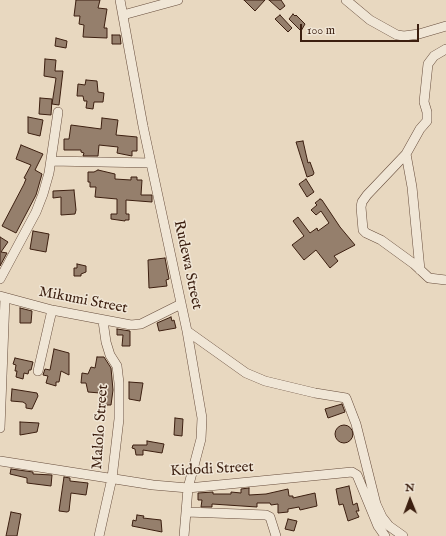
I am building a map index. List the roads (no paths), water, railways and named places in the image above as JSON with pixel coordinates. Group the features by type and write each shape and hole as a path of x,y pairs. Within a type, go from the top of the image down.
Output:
{"street":[{"name":"Rudewa Street","path":"120,0 151,163 182,304 203,428 188,488 184,536"},
{"path":"123,15 178,0"},
{"path":"346,0 370,20 397,35 419,34 446,26"},
{"path":"446,49 434,56 428,64 424,91 427,121 420,129 406,154 362,202 361,219 363,230 366,233 381,240 429,278 446,280"},
{"path":"0,279 36,212 43,194 51,161 58,112"},
{"path":"406,154 412,187 420,270"},
{"path":"51,161 151,163"},
{"path":"0,428 2,297"},
{"name":"Mikumi Street","path":"2,297 52,310 103,321 131,325 141,324 182,304"},
{"path":"38,371 52,310"},
{"name":"Malolo Street","path":"99,536 112,478 119,419 119,383 117,366 110,355 106,342 103,321"},
{"path":"187,331 246,373 265,381 314,393 346,398 356,424 376,504 382,517 389,526 403,536"},
{"name":"Kidodi Street","path":"0,462 153,485 188,488 352,472 357,475 378,526 385,536"},
{"path":"187,512 266,515 270,517 276,536"}]}
